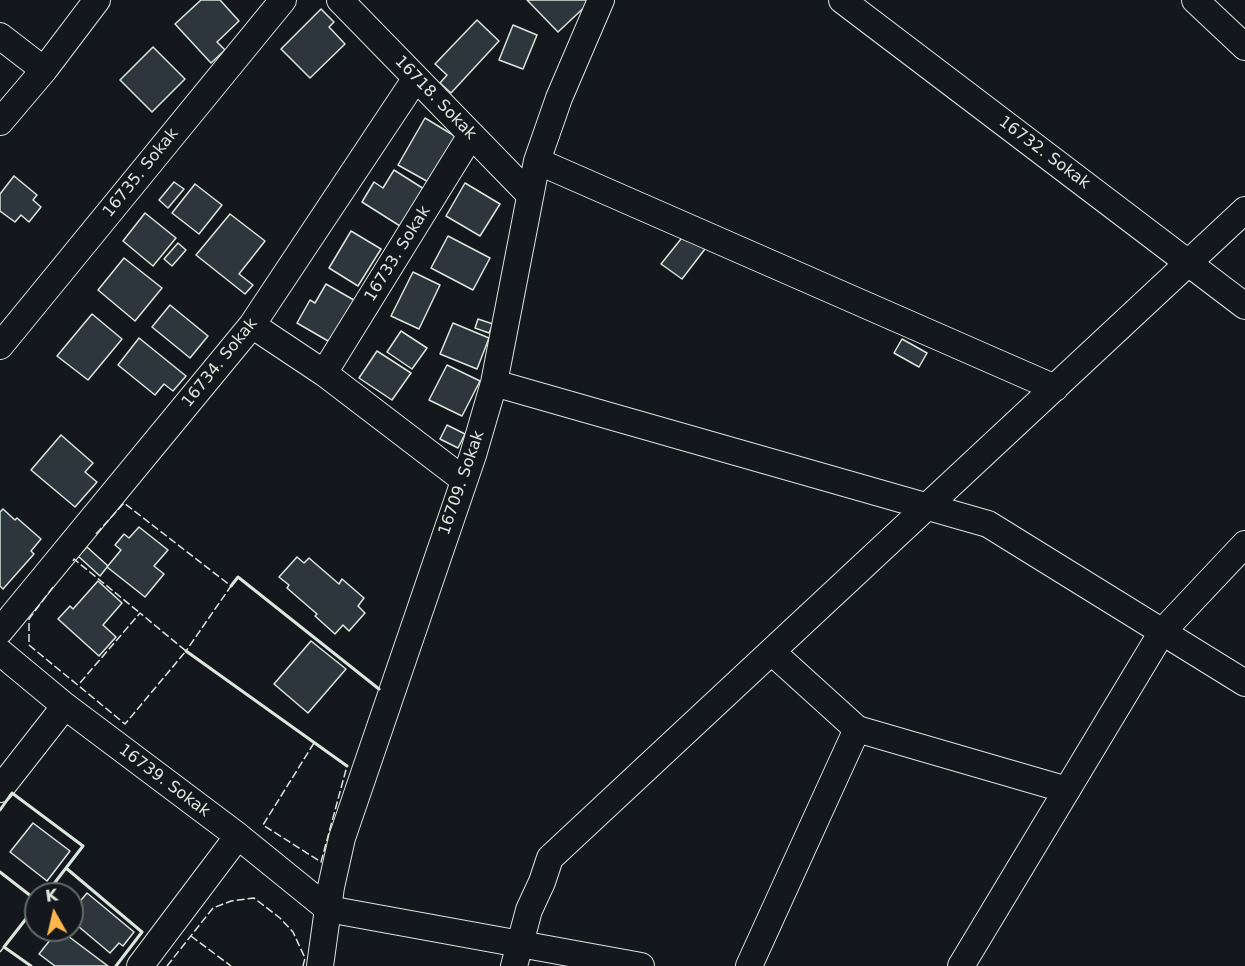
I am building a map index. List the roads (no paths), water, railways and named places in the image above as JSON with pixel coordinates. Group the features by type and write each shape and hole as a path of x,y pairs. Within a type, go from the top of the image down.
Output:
{"street":[{"path":"0,122 98,0"},
{"name":"16735. Sokak","path":"0,346 283,0"},
{"name":"16718. Sokak","path":"340,0 530,195"},
{"name":"16709. Sokak","path":"321,966 328,909 342,838 464,480 494,383 537,161 559,99 601,0"},
{"name":"16732. Sokak","path":"842,0 1245,306"},
{"path":"1195,0 1245,47"},
{"path":"0,36 44,70"},
{"name":"16734. Sokak","path":"0,632 252,325 416,78"},
{"name":"16733. Sokak","path":"324,373 471,135"},
{"path":"537,161 1055,388"},
{"path":"517,955 529,910 550,858 1245,210"},
{"path":"252,325 324,373 464,480"},
{"path":"494,383 988,524 1245,683"},
{"path":"961,966 1162,632 1245,544"},
{"name":"16739. Sokak","path":"0,652 64,706 238,836 328,909"},
{"path":"772,652 857,729 1067,790"},
{"path":"0,789 64,706"},
{"path":"749,966 857,729"},
{"path":"140,966 238,836"},
{"path":"328,909 517,955 641,966"}]}
